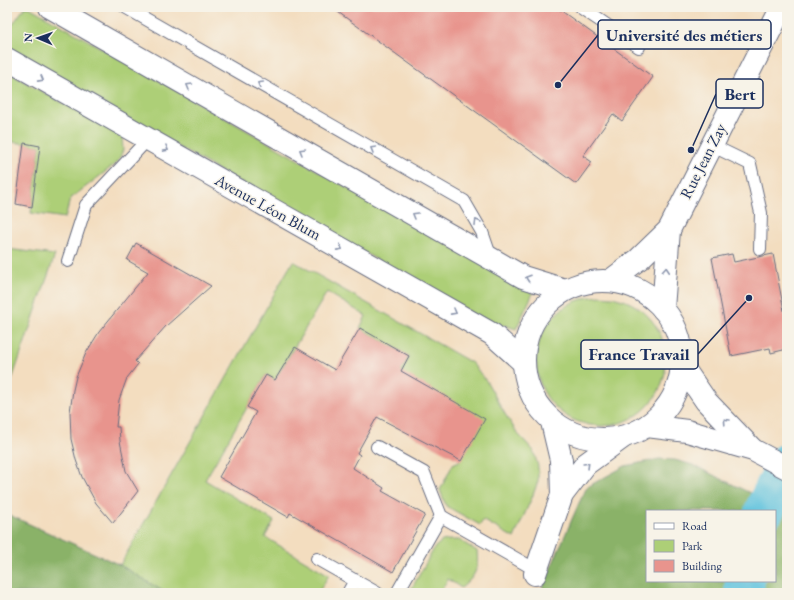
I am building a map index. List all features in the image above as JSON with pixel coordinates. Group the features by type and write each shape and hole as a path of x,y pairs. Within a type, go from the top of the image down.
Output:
{"street":[{"path":"50,7 523,277 565,290"},
{"name":"Rue Jean Zay","path":"610,281 639,259 669,230 782,7"},
{"name":"Avenue Léon Blum","path":"7,59 492,334 523,362"},
{"name":"Rue Jean Zay","path":"663,309 669,230"},
{"path":"535,572 562,495 586,464 623,437 647,426 665,410 676,389 682,366 680,346 674,326 663,309 648,296 630,286 610,281 579,284 565,290 548,303 534,320 526,340 523,362 527,385 537,405 552,422 574,434 599,440 623,437"},
{"path":"682,366 706,401 769,459"},
{"path":"552,422 561,460 562,495"},
{"path":"647,426 687,431 769,459"}],"lane":[{"path":"125,7 464,201 482,232 491,258"},
{"path":"580,7 639,47"},
{"path":"68,261 86,205 148,139"},
{"path":"711,145 750,164 761,213 760,249"},
{"path":"377,447 424,473 441,516 535,572"},
{"path":"397,593 441,516"},
{"path":"317,559 377,593"},
{"path":"348,593 355,580"}],"green space":[{"path":"25,7 29,7 533,293 516,329 504,325 501,330 7,50 7,32"},
{"path":"7,72 122,136 123,150 118,162 70,199 65,218 31,213 40,146 7,141"},
{"path":"7,249 55,255 7,394"},
{"path":"293,261 472,363 487,382 518,434 533,450 538,466 538,481 533,495 514,538 483,520 480,525 446,506 440,490 453,464 461,460 399,375 409,356 360,328 366,316 327,292 275,380 266,375 205,480 274,521 265,537 329,575 318,593 166,593 120,565"},
{"path":"607,296 620,298 632,303 652,320 659,330 664,342 666,361 664,380 659,392 642,412 632,419 620,424 595,426 582,424 570,419 550,402 543,392 538,380 536,355 538,342 543,330 560,310 570,303 582,298"},
{"path":"659,459 675,460 693,465 787,511 787,593 540,593 587,487 625,466"},
{"path":"7,514 120,565 166,593 7,593"},
{"path":"459,540 477,551 477,568 470,580 461,588 448,579 440,593 434,591 432,593 409,593 435,547 442,541"}],"building":[{"path":"331,7 556,7 653,77 622,121 613,114 583,156 592,162 576,184"},
{"path":"24,143 40,146 32,207 16,204"},
{"path":"136,243 211,286 166,326 135,361 138,364 127,378 119,400 116,427 119,427 120,441 126,471 138,491 113,523 96,503 82,477 71,439 70,412 76,377 86,353 99,332 148,272 127,260"},
{"path":"732,254 734,262 773,254 787,326 787,349 771,353 770,348 731,356 712,258"},
{"path":"360,328 409,356 401,371 485,419 461,461 377,417 357,453 360,455 353,468 384,488 382,491 425,515 393,572 290,513 288,517 219,477 256,412 247,407 266,375 275,380 295,347 335,370"}],"waterway":[{"path":"764,510 787,463"},
{"path":"744,593 745,582"}],"place":[{"name":"Université des métiers","path":"558,85"},
{"name":"Bert","path":"691,150"},
{"name":"France Travail","path":"749,298"}]}
